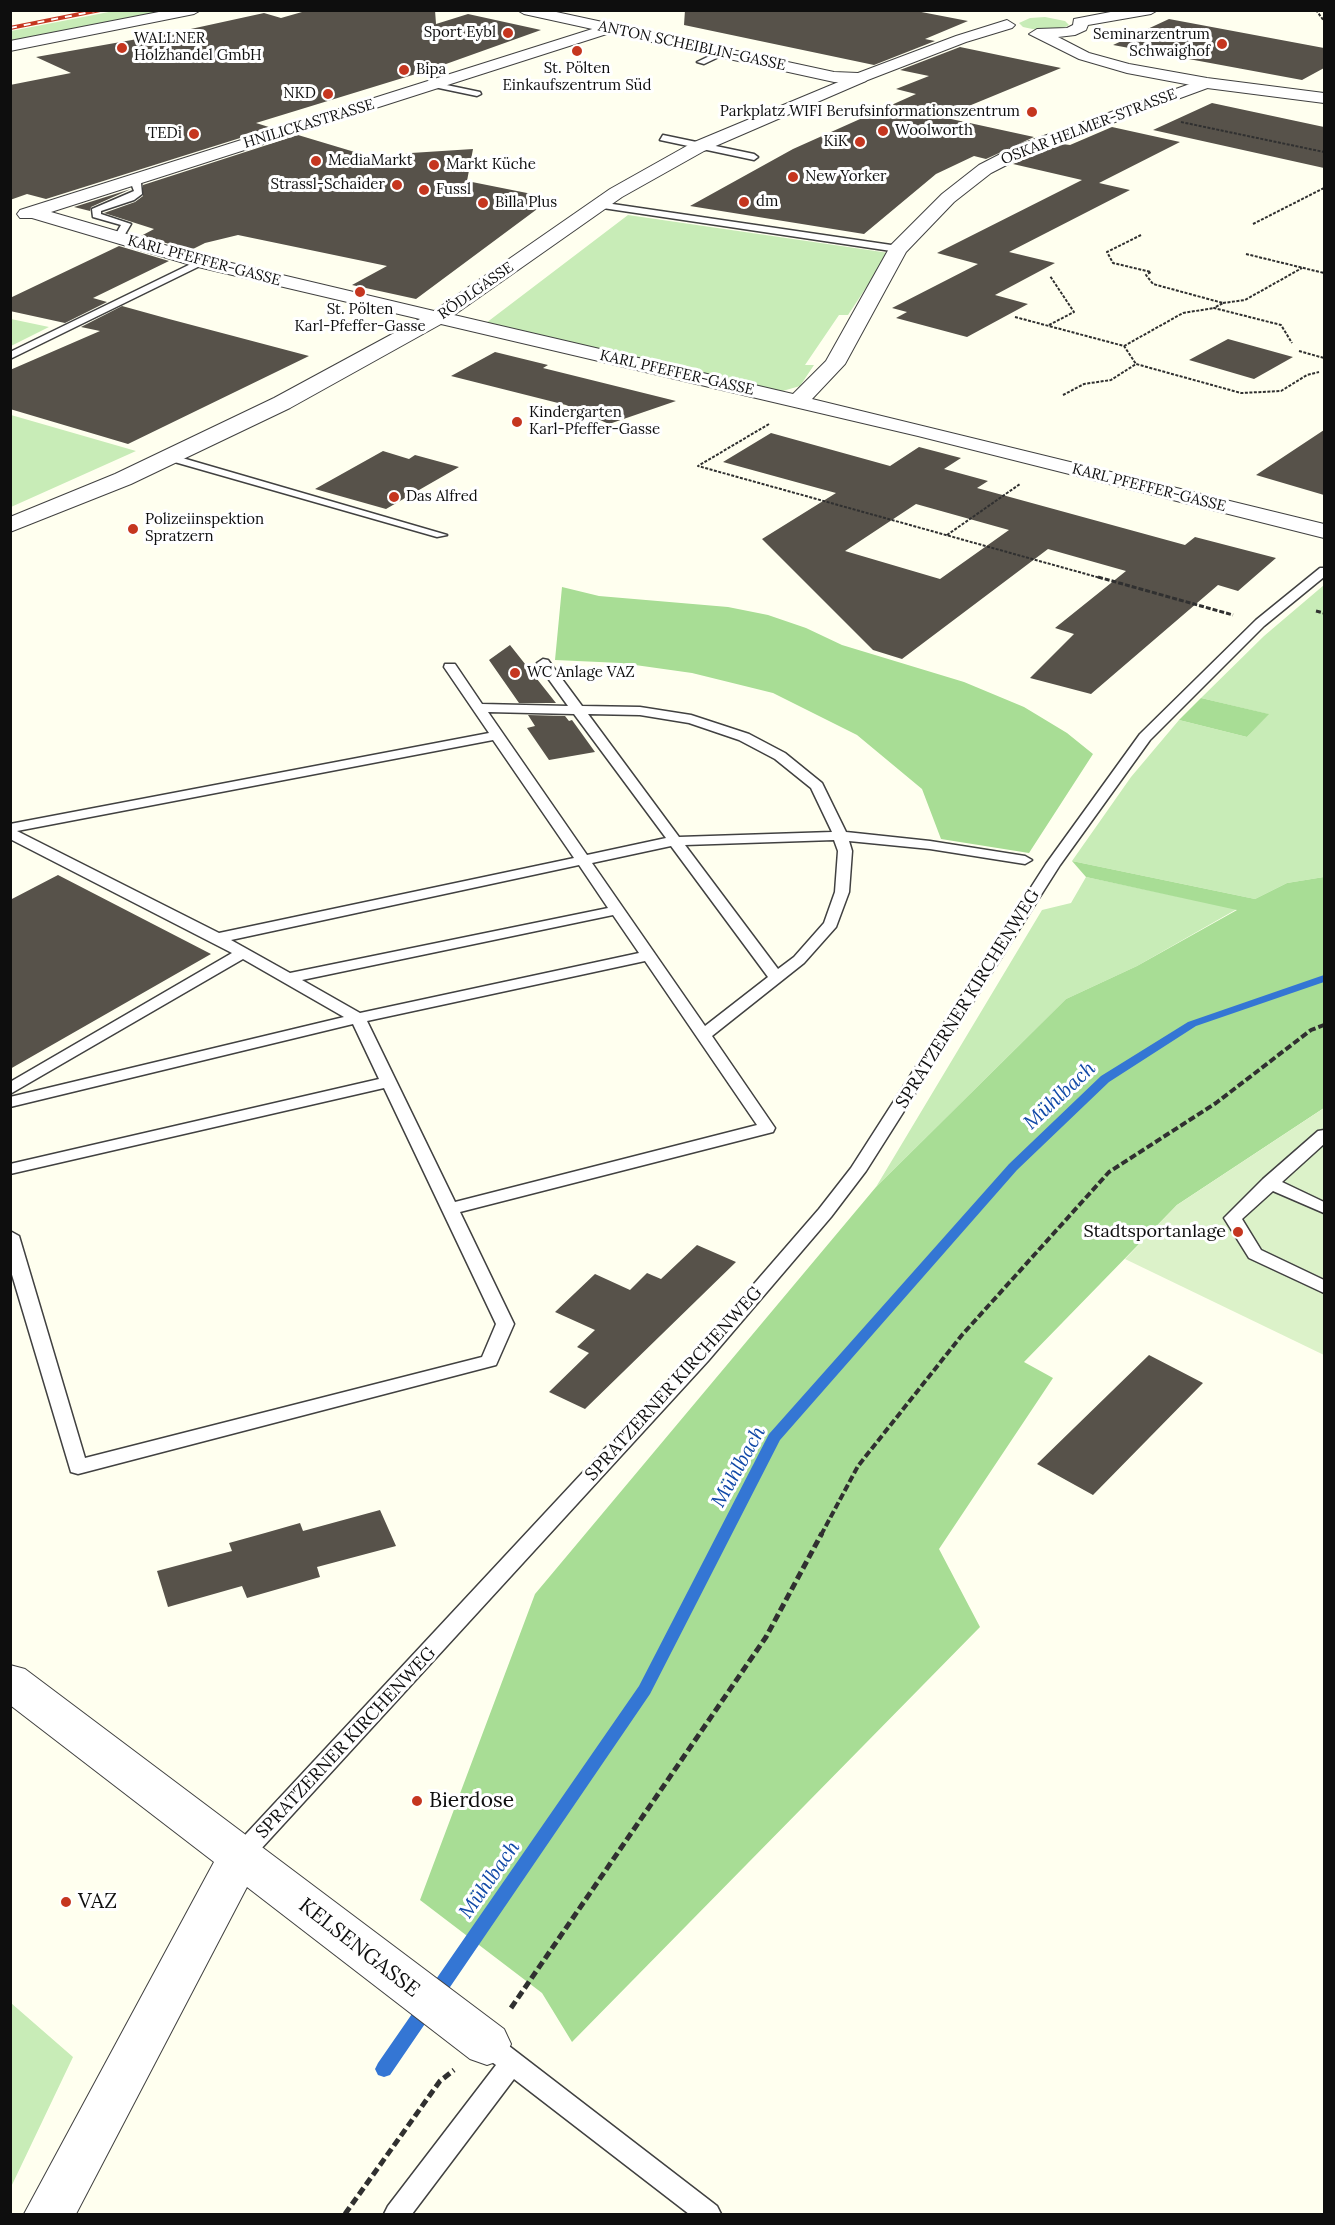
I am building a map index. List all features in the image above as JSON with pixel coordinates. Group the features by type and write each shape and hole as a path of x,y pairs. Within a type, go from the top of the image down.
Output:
{"street":[{"path":"10,46 194,10"},
{"name":"ANTON SCHEIBLIN-GASSE","path":"524,10 834,76 860,78"},
{"path":"1040,34 1070,21 1112,10"},
{"path":"1070,21 1151,10"},
{"name":"RÖDLGASSE","path":"10,525 123,479 282,403 437,318 599,205 698,147 860,78 936,49 1013,20 1023,32 936,49"},
{"path":"1070,21 1075,41 1082,46 1143,70"},
{"name":"HNILICKASTRASSE","path":"10,219 608,29"},
{"path":"1023,32 1040,34 1084,56 1143,70 1207,83 1324,98"},
{"name":"OSKAR HELMER-STRASSE","path":"797,402 835,364 898,249 948,198 997,162 1022,150 1207,83"},
{"name":"KARL PFEFFER-GASSE","path":"31,212 201,262 437,318 468,323 1324,531"},
{"name":"KELSENGASSE","path":"10,1681 487,2044"},
{"name":"SPRATZERNER KIRCHENWEG","path":"49,2214 241,1855"}],"lane":[{"path":"701,62 723,53"},
{"path":"437,85 477,94"},
{"path":"663,138 754,157"},
{"path":"118,239 126,224 96,215 97,209 131,198 139,192 138,185 132,180"},
{"path":"599,205 898,249"},
{"path":"10,356 201,262"},
{"path":"168,457 441,535"},
{"name":"SPRATZERNER KIRCHENWEG","path":"241,1855 701,1357 825,1213 858,1172 1053,864 1144,737 1260,622 1324,571"},
{"path":"543,663 777,979"},
{"path":"450,667 767,1128 450,1209"},
{"path":"478,708 640,711 691,719 744,737 780,756 817,786 834,818 845,850 842,892 831,924 799,960 703,1035"},
{"path":"10,828 498,735"},
{"path":"10,833 217,938 358,1018 505,1324 489,1361 78,1467 10,1236"},
{"path":"217,938 674,841 840,836 930,845 1025,860"},
{"path":"287,978 618,910"},
{"path":"10,1089 242,953"},
{"path":"10,1102 358,1018 649,956"},
{"path":"10,1169 389,1082"},
{"path":"1324,1135 1233,1218 1255,1254 1324,1287"},
{"path":"1269,1183 1324,1208"},
{"path":"397,2214 487,2044"},
{"name":"KELSENGASSE","path":"487,2044 708,2214"}],"path":[{"path":"1316,10 1324,21"},
{"path":"1177,121 1324,152"},
{"path":"1254,224 1324,188"},
{"path":"1141,235 1107,252 1113,263 1151,272 1146,275 1153,284 1223,303"},
{"path":"1246,254 1324,273"},
{"path":"1124,346 1183,313 1245,300 1302,268"},
{"path":"1048,325 1074,312 1050,276"},
{"path":"1214,308 1281,325 1292,343"},
{"path":"1015,317 1124,346 1136,364 1241,393 1281,391 1307,375 1319,372"},
{"path":"1299,351 1324,358"},
{"path":"1063,395 1084,384 1111,380 1136,364"},
{"path":"797,402 795,408 698,466 1260,622"},
{"path":"947,535 1050,463"},
{"path":"345,2214 440,2081 487,2044 766,1637 858,1466 962,1335 1109,1172 1216,1103 1311,1030 1324,1025"}],"green space":[{"path":"114,11 175,11 11,42 11,31"},
{"path":"1045,17 1065,21 1069,25 1062,29 1037,30 1023,27 1019,23 1030,18"},
{"path":"628,215 889,253 848,315 839,315 805,365 814,365 800,386 779,392 486,323"},
{"path":"11,319 49,327 11,346"},
{"path":"11,415 136,451 11,507"},
{"path":"1324,585 1324,877 1287,883 1255,899 1072,861 1131,777 1179,720 1247,737 1268,714 1201,698 1264,636"},
{"path":"562,587 599,596 728,607 768,615 806,628 842,645 964,682 1024,707 1067,733 1093,754 1029,853 941,839 922,789 857,735 773,693 692,673 621,663 555,660"},
{"path":"1201,698 1269,714 1247,737 1179,720"},
{"path":"1072,861 1255,899 1287,883 1324,877 1324,1108 1177,1205 1024,1362 1053,1378 939,1549 980,1627 572,2042 542,1993 420,1900 535,1594 876,1187 1066,999 1137,966 1237,910 1086,877"},
{"path":"1086,877 1237,909 1137,966 1066,999 876,1187 1042,910 1071,903"},
{"name":"Stadtsportanlage","path":"1324,1108 1324,1355 1125,1259 1177,1205"},
{"path":"11,2003 73,2057 11,2187"}],"building":[{"path":"309,10 435,10 436,24 468,14 541,30 432,69 256,123 272,128 46,199 27,194 10,200 10,85 71,73 36,57 177,32 264,13 281,18"},
{"path":"685,10 911,10 968,21 925,39 935,41 874,65 684,25"},
{"path":"1169,19 1324,48 1324,68 1302,80 1113,45"},
{"path":"960,47 1061,68 942,117 1034,137 986,159 974,156 936,174 864,234 690,206 793,149 916,94 896,89 929,76 900,70"},
{"path":"1212,103 1324,127 1324,168 1153,130"},
{"path":"1112,127 1180,142 1099,183 1130,190 1009,252 1055,263 995,295 1028,304 967,337 896,318 907,312 892,308 978,264 937,253 1082,180 1013,164 1062,144 1070,145"},
{"path":"298,135 378,159 411,153 473,149 467,181 552,198 416,299 352,285 387,266 238,235 205,243 191,250 141,236 154,229 104,213 135,202 143,196 143,185"},
{"path":"131,189 91,207 90,211 74,207"},
{"path":"119,246 169,261 93,298 107,302 65,323 10,311 10,298"},
{"path":"122,306 309,356 128,444 10,409 10,370 100,331 81,327"},
{"path":"1228,339 1293,357 1254,379 1189,360"},
{"path":"495,352 548,365 543,368 676,401 609,424 566,405 451,376"},
{"path":"1324,430 1324,495 1256,475"},
{"path":"771,433 890,466 919,447 961,458 944,469 988,481 977,488 1185,545 1195,537 1276,558 1238,591 1218,585 1091,694 1030,678 1074,634 1055,628 1126,571 1048,549 902,659 873,650 762,539 836,493 723,462","holes":["916,504 1009,530 940,579 845,551"]},
{"path":"383,451 409,459 415,455 459,467 386,509 315,489"},
{"path":"510,645 556,703 519,703 489,660"},
{"path":"528,715 565,716 569,721 572,720 595,752 549,760 527,728 535,726"},
{"path":"58,875 211,954 10,1069 10,900"},
{"path":"697,1245 736,1262 585,1409 549,1392 589,1353 577,1347 595,1330 555,1312 595,1274 630,1290 647,1273 661,1279"},
{"path":"1149,1355 1203,1383 1093,1495 1037,1464"},
{"path":"380,1510 396,1546 317,1567 320,1577 247,1598 242,1586 168,1607 157,1571 232,1551 229,1543 300,1523 303,1531"}],"waterway":[{"name":"Mühlbach","path":"384,2069 645,1690 774,1437 1013,1167 1105,1079 1192,1024 1324,978"}],"railway":[{"path":"10,28 100,10"}],"place":[{"name":"Sport Eybl","path":"508,33"},
{"name":"Seminarzentrum Schwaighof","path":"1222,44"},
{"name":"WALLNER Holzhandel GmbH","path":"122,48"},
{"name":"St. Pölten Einkaufszentrum Süd","path":"577,51"},
{"name":"Bipa","path":"404,70"},
{"name":"NKD","path":"328,94"},
{"name":"Parkplatz WIFI Berufsinformationszentrum","path":"1032,112"},
{"name":"Woolworth","path":"883,131"},
{"name":"TEDi","path":"194,134"},
{"name":"KiK","path":"860,142"},
{"name":"MediaMarkt","path":"316,161"},
{"name":"Markt Küche","path":"434,165"},
{"name":"New Yorker","path":"793,177"},
{"name":"Strassl-Schaider","path":"397,185"},
{"name":"Fussl","path":"424,190"},
{"name":"dm","path":"744,202"},
{"name":"Billa Plus","path":"483,203"},
{"name":"St. Pölten Karl-Pfeffer-Gasse","path":"360,292"},
{"name":"Kindergarten Karl-Pfeffer-Gasse","path":"517,422"},
{"name":"Das Alfred","path":"394,497"},
{"name":"Polizeiinspektion Spratzern","path":"133,529"},
{"name":"WC Anlage VAZ","path":"515,673"},
{"name":"Stadtsportanlage","path":"1238,1232"},
{"name":"Bierdose","path":"417,1801"},
{"name":"VAZ","path":"66,1902"}]}
